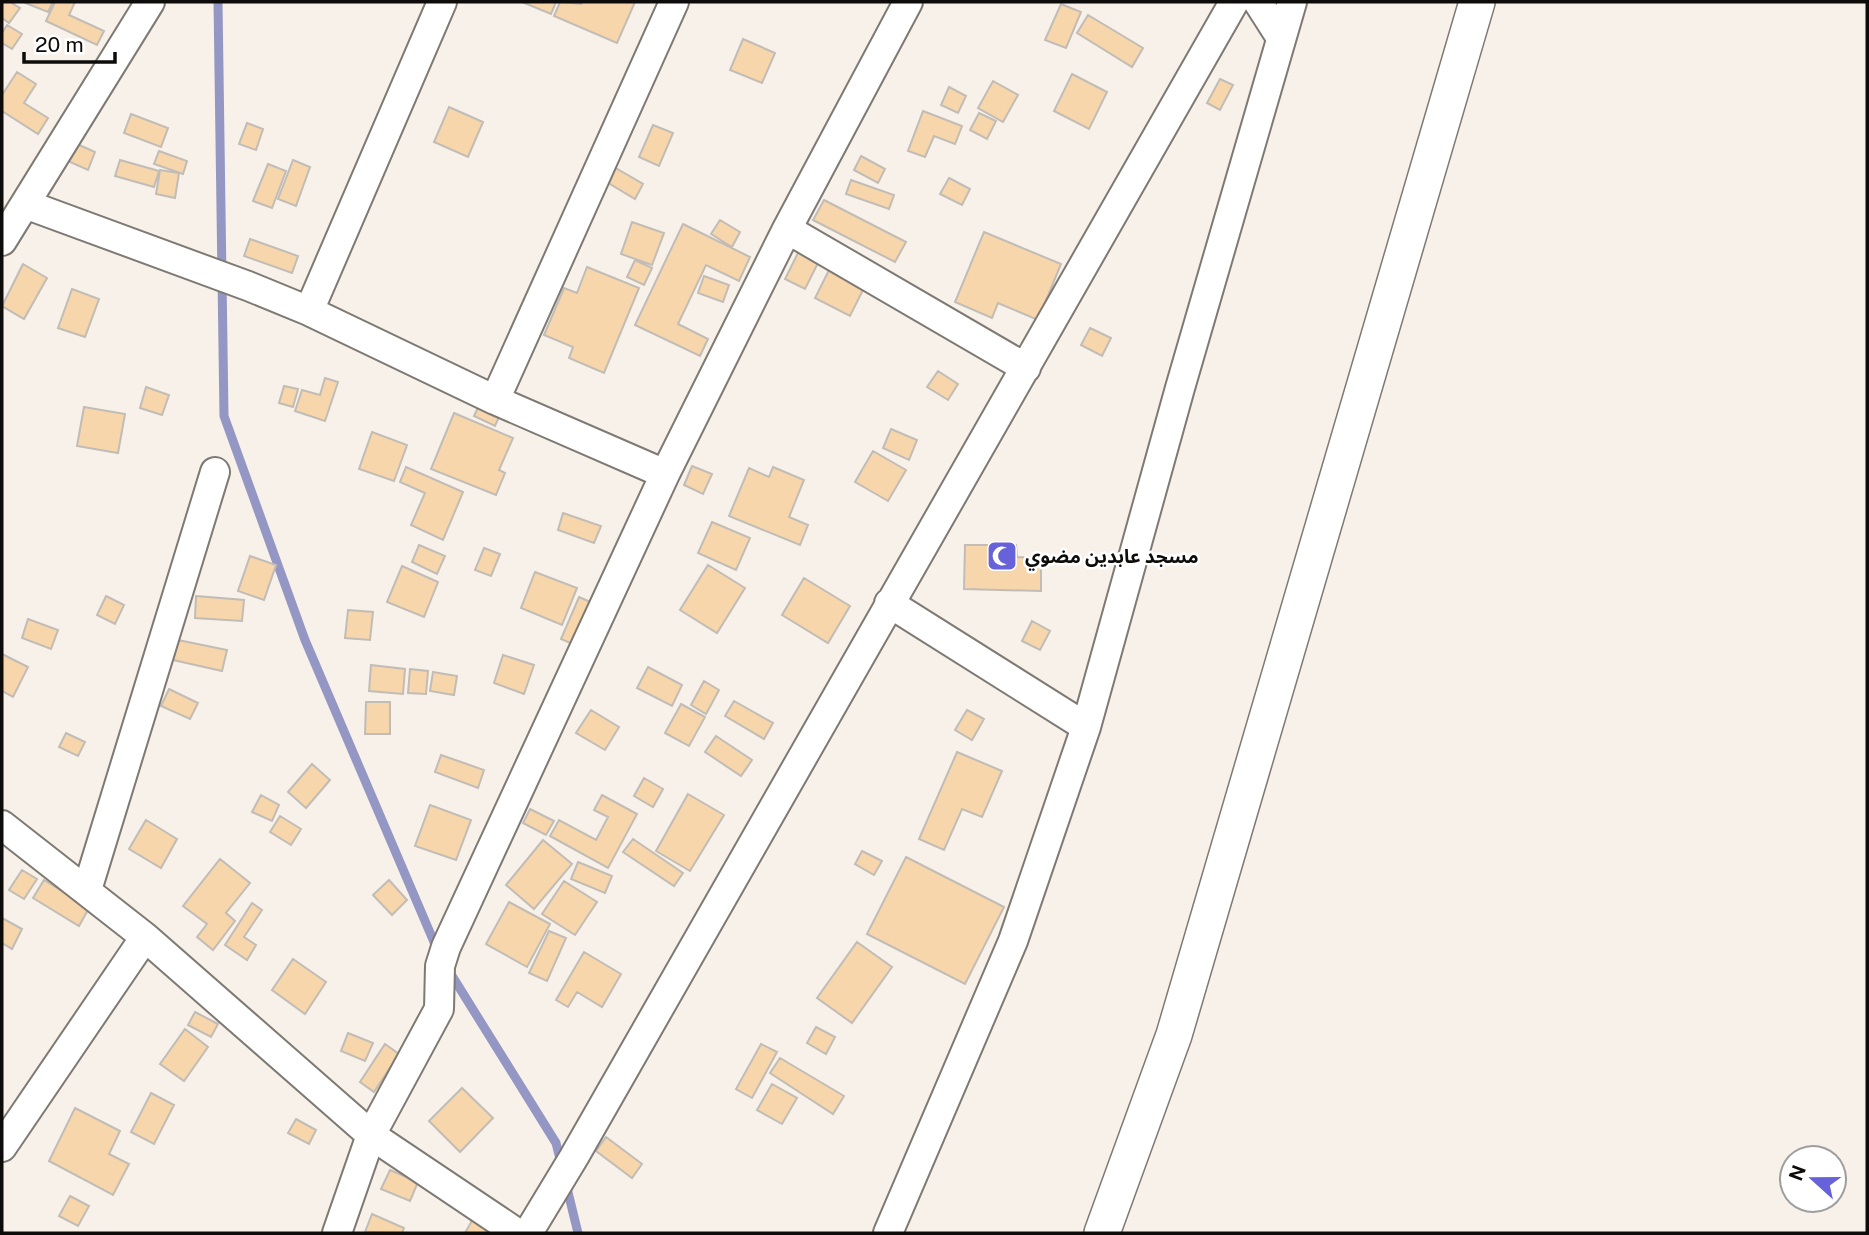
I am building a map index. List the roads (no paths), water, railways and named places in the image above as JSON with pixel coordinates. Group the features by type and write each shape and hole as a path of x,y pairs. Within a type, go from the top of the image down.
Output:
{"street":[{"path":"2,241 150,2"},
{"path":"309,311 442,2"},
{"path":"495,400 674,2"},
{"path":"337,1233 370,1135 439,1009 440,966 446,947 665,474 787,229 908,2"},
{"path":"528,1233 1234,2"},
{"path":"1258,2 1281,38"},
{"path":"888,1233 1013,941 1086,727 1180,388 1292,2"},
{"path":"1102,1233 1174,1035 1477,2"},
{"path":"25,204 309,311 495,400 665,474"},
{"path":"787,229 1026,368"},
{"path":"87,890 215,472"},
{"path":"889,603 1086,727"},
{"path":"2,825 145,937 370,1135 517,1233"},
{"path":"2,1147 145,937"}],"waterway":[{"path":"218,2 224,416 305,640 437,949"},
{"path":"449,971 556,1143 562,1167"},
{"path":"566,1184 578,1233"}],"place":[{"name":"مسجد عابدين مضوي","path":"1002,556"}]}
